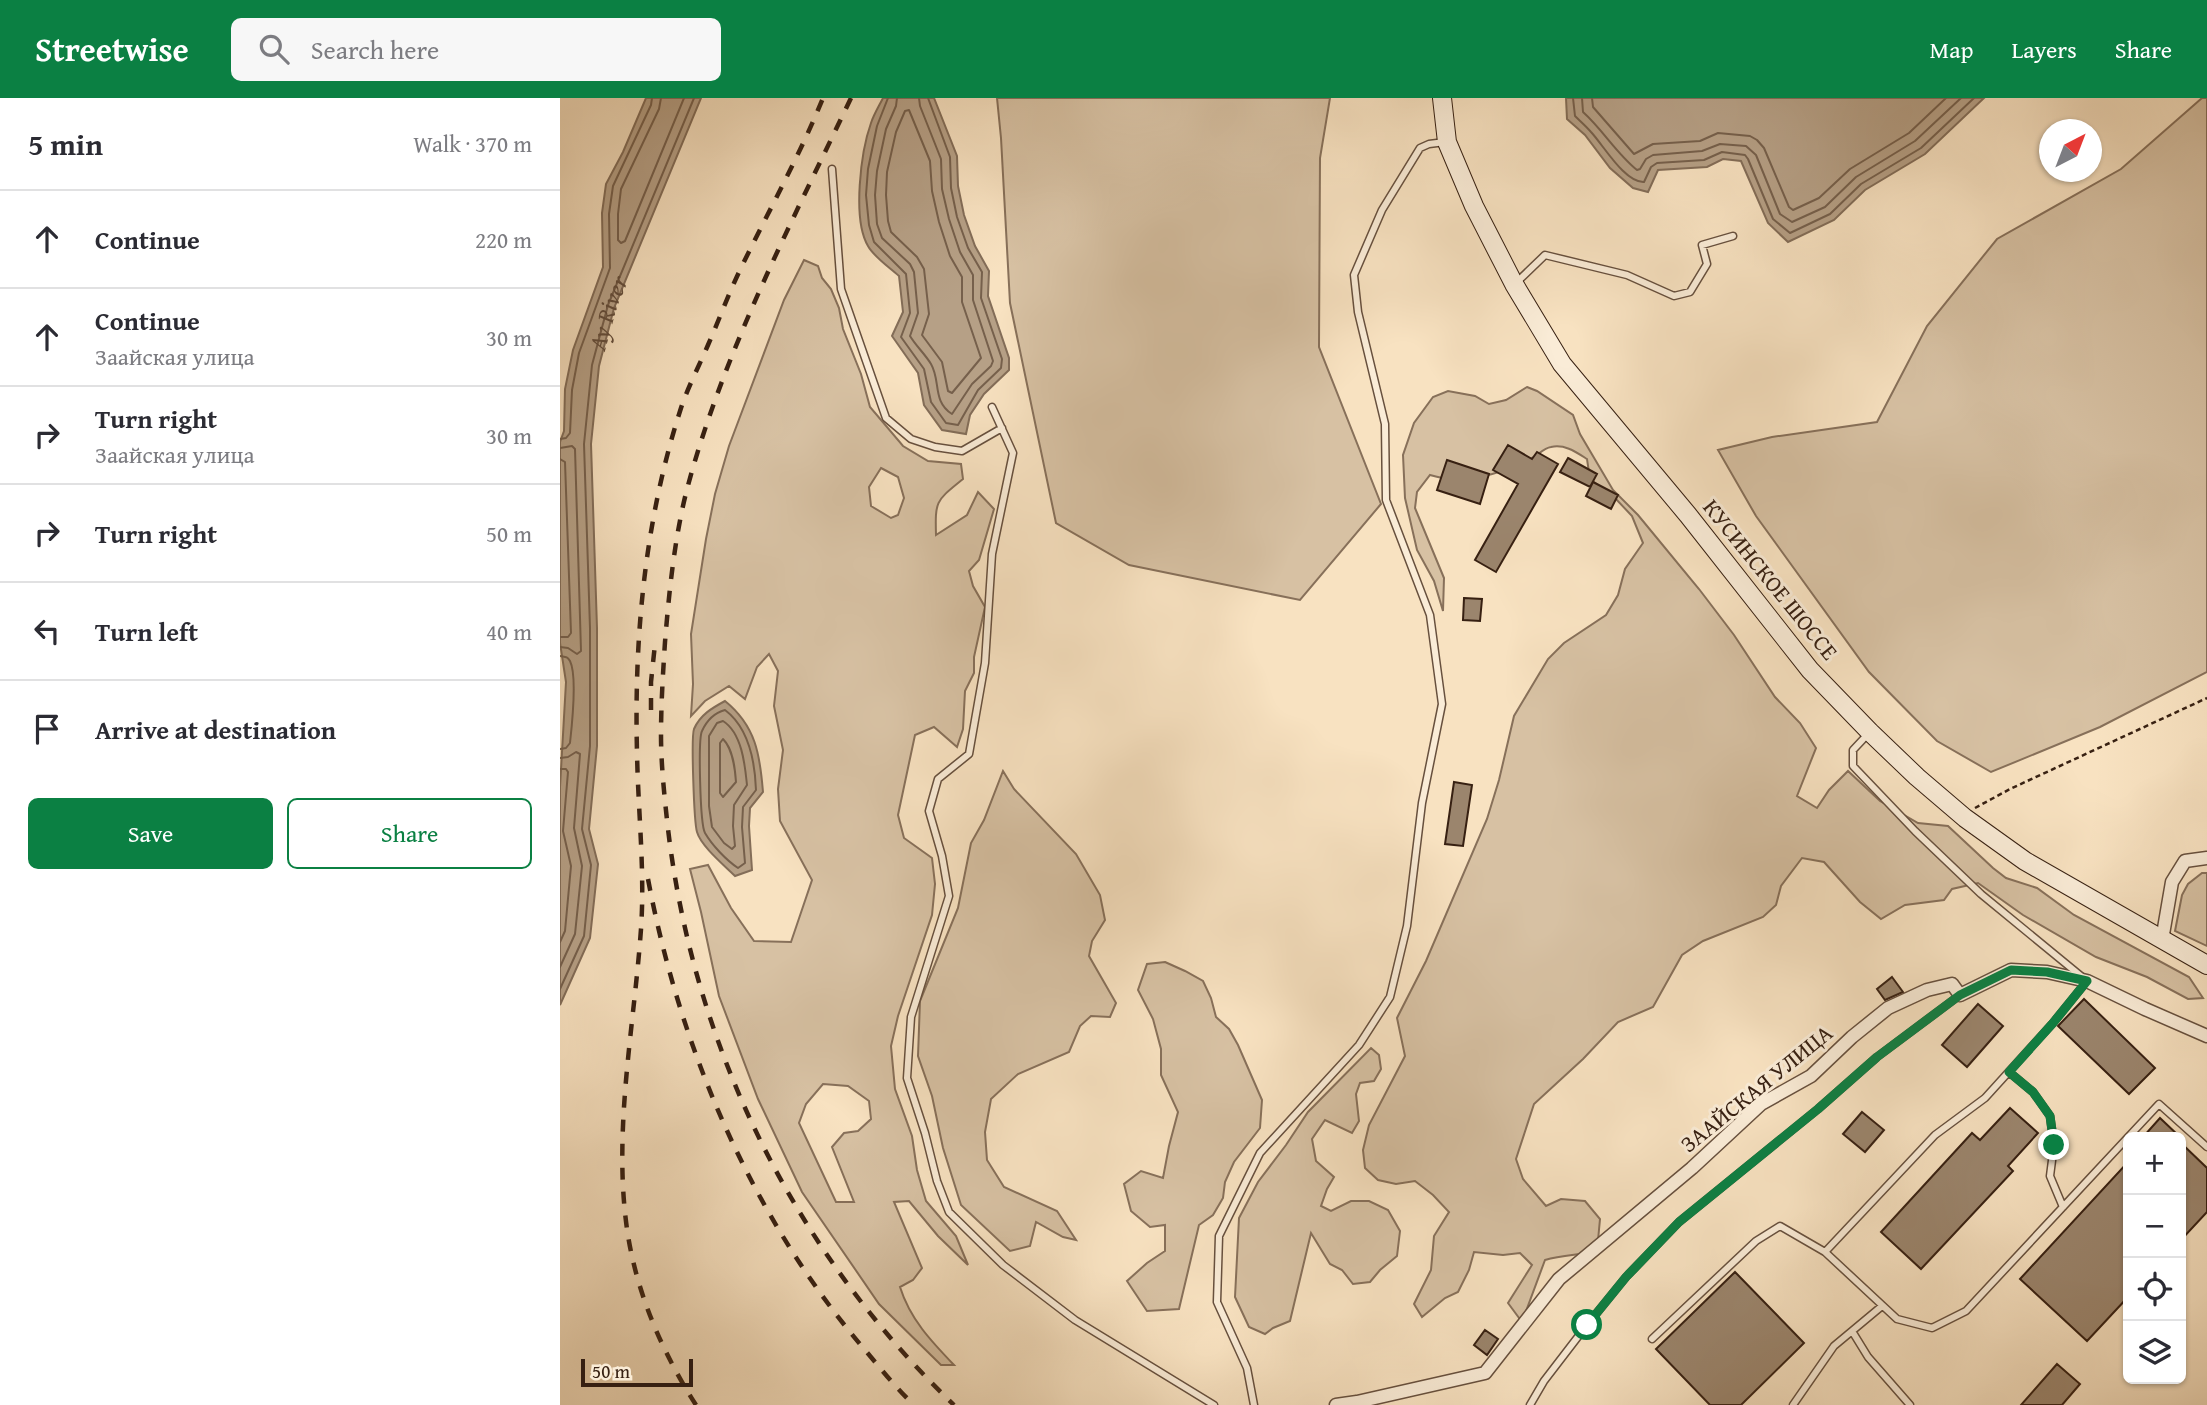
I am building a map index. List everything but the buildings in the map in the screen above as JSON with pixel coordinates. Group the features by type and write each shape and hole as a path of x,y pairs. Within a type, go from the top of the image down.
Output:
{"main road":[{"name":"КУСИНСКОЕ ШОССЕ","path":"1442,98 1447,142 1474,205 1514,284 1562,364 1688,515 1810,670 1917,778 1965,818 2025,861 2207,965"}],"street":[{"path":"2162,940 2172,882 2185,862 2207,858"},
{"path":"1960,995 2011,970 2047,972 2087,981 2207,1035"},
{"name":"ЗААЙСКАЯ УЛИЦА","path":"1336,1405 1485,1373 1559,1279 1692,1168 1761,1104 1811,1076 1852,1037 1888,1009 1927,990 1952,984 1960,995"}],"lane":[{"path":"1254,1405 1247,1368 1217,1302 1219,1236 1260,1153 1359,1045 1390,997 1407,926 1422,803 1442,704 1430,615 1386,500 1385,424 1358,313 1354,275 1382,210 1420,148 1447,142"},
{"path":"832,169 841,289 886,418 911,439 934,447 962,451 1002,428"},
{"path":"1514,284 1545,255 1627,275 1674,296 1690,292 1707,264 1702,245 1733,236"},
{"path":"992,407 1013,453 992,554 985,663 969,754 938,779 929,811 942,856 949,896 911,1017 907,1077 937,1181 950,1212 1003,1265 1075,1320 1214,1405"},
{"path":"1825,1252 1935,1135 1985,1098 2087,981 1982,894 1915,831 1853,766 1853,750 1870,732"},
{"path":"1530,1405 1544,1381 1626,1277 1679,1222 1877,1057 1960,995"},
{"path":"2009,1072 2033,1092 2050,1116 2054,1145 2050,1176 2063,1207"},
{"path":"1652,1339 1756,1241 1780,1226 1825,1252 1897,1320 1931,1328 1966,1311 2159,1104 2207,1147"},
{"path":"1793,1405 1834,1346 1882,1306"},
{"path":"1852,1331 1868,1357 1910,1405"}],"path":[{"path":"1965,818 1978,804 2207,698"}],"shaded area":[{"path":"997,98 1330,98 1320,158 1319,347 1381,504 1300,600 1129,565 1056,523 1010,303"},
{"path":"2202,98 2207,98 2207,672 2100,727 1991,772 1937,741 1869,672 1756,516 1718,450 1772,437 1877,422 1927,326 1997,239 2121,169"},
{"path":"804,260 818,266 839,308 843,329 861,374 870,407 903,446 928,461 961,464 963,479 939,502 936,535 967,515 978,492 994,509 979,560 969,571 973,586 985,607 974,657 974,673 965,691 963,729 957,747 934,727 915,735 898,815 904,838 932,858 935,884 932,915 898,1016 891,1046 895,1089 912,1136 917,1170 926,1201 956,1236 968,1265 938,1236 909,1201 894,1202 922,1268 913,1280 900,1287 915,1319 954,1365 941,1365 879,1304 802,1192 758,1099 719,996 690,869 708,865 731,908 754,941 791,942 812,880 780,821 778,789 783,750 774,706 778,671 769,654 757,667 745,699 729,686 705,701 691,716 691,634 715,494 729,446 784,300","holes":["881,468 898,477 904,498 898,515 891,518 871,506 869,487","823,1084 848,1086 869,1101 871,1119 858,1131 844,1133 832,1147 854,1202 836,1202 799,1123 806,1104"]},
{"path":"1527,387 1573,415 1580,434 1613,490 1638,515 1699,589 1734,635 1775,697 1800,723 1816,748 1797,796 1817,808 1829,790 1848,771 1880,801 1918,823 1948,826 2006,878 2037,888 2074,915 2189,977 2203,998 2188,999 2147,977 2096,957 2023,915 1978,883 1952,889 1944,900 1905,905 1881,919 1860,902 1824,862 1802,858 1781,886 1776,905 1763,917 1703,941 1682,955 1653,1007 1618,1022 1534,1104 1516,1159 1523,1179 1546,1206 1561,1199 1585,1201 1600,1219 1597,1251 1545,1260 1522,1322 1508,1303 1532,1265 1520,1253 1503,1255 1474,1252 1458,1292 1445,1298 1422,1317 1414,1304 1431,1270 1434,1236 1449,1212 1415,1181 1396,1184 1378,1180 1365,1168 1363,1150 1369,1125 1405,1056 1397,1018 1426,961 1487,819 1514,716 1548,659 1564,643 1606,615 1618,595 1625,569 1643,543 1632,516 1615,498 1590,479 1587,459 1566,448 1548,448 1520,464 1482,477 1456,479 1430,475 1417,492 1415,508 1444,578 1443,611 1434,581 1417,550 1405,498 1403,455 1414,423 1433,397 1448,391 1475,396 1489,404 1506,400"},
{"path":"1003,771 1014,789 1076,854 1100,895 1105,920 1092,941 1089,956 1116,1003 1110,1017 1091,1016 1080,1026 1069,1052 1018,1074 991,1099 985,1132 987,1160 1004,1187 1057,1211 1076,1240 1063,1237 1036,1222 1030,1246 1010,1251 961,1205 943,1148 932,1096 918,1056 920,1001 958,908 971,843 984,820"},
{"path":"2202,873 2207,873 2207,946 2175,931 2182,895 2188,884"},
{"path":"1165,962 1203,981 1216,1017 1229,1029 1238,1045 1262,1100 1260,1128 1234,1162 1225,1182 1223,1198 1213,1215 1199,1225 1179,1309 1147,1311 1127,1281 1165,1251 1165,1225 1150,1227 1131,1211 1124,1184 1141,1171 1163,1178 1178,1112 1161,1075 1161,1049 1153,1019 1138,990 1147,964"},
{"path":"1371,1048 1379,1055 1381,1069 1374,1081 1360,1083 1356,1094 1359,1121 1352,1133 1325,1120 1312,1139 1316,1161 1334,1177 1321,1206 1331,1211 1351,1201 1369,1201 1388,1210 1400,1231 1397,1256 1370,1282 1353,1284 1342,1270 1330,1264 1311,1233 1290,1321 1265,1334 1249,1327 1235,1297 1239,1218 1258,1182 1308,1112"}],"water":[{"name":"Ay River","path":"646,98 701,98 614,308 599,366 591,444 597,628 597,746 589,829 598,864 590,938 560,1005 560,787 566,682 560,643 560,442 564,431 565,389 573,350 603,267 602,213 606,184"},
{"path":"883,98 934,98 957,156 958,186 964,215 975,246 989,271 988,296 1009,358 1009,370 984,394 970,415 966,434 942,430 924,405 918,373 892,336 903,312 899,276 874,254 863,234 859,203 861,167 867,135"},
{"path":"1566,98 1984,98 1925,154 1865,190 1834,220 1788,242 1768,223 1741,161 1723,159 1707,167 1658,170 1648,192 1633,188 1610,168 1585,135 1567,119"},
{"path":"725,701 750,731 758,754 763,792 750,808 752,870 735,876 699,837 694,797 694,729 703,716"}],"railway":[{"path":"696,1405 672,1364 644,1298 631,1252 623,1192 623,1117 642,907 637,708 644,578 659,492 681,408 736,279 823,98"},
{"path":"851,98 781,243 738,341 718,391 686,493 675,549 665,642 661,723 663,778 680,903 699,983 726,1062 759,1138 799,1211 845,1280 896,1345 954,1405"},
{"path":"651,710 655,644"},
{"path":"648,879 662,943 701,1068 726,1129 755,1188 788,1245 825,1299 865,1350 914,1405"}],"route":[{"path":"1587,1325 1626,1277 1679,1222 1818,1109 1877,1057 1960,995 2011,970 2047,972 2087,981 2009,1072 2033,1092 2050,1116 2054,1145"}]}
